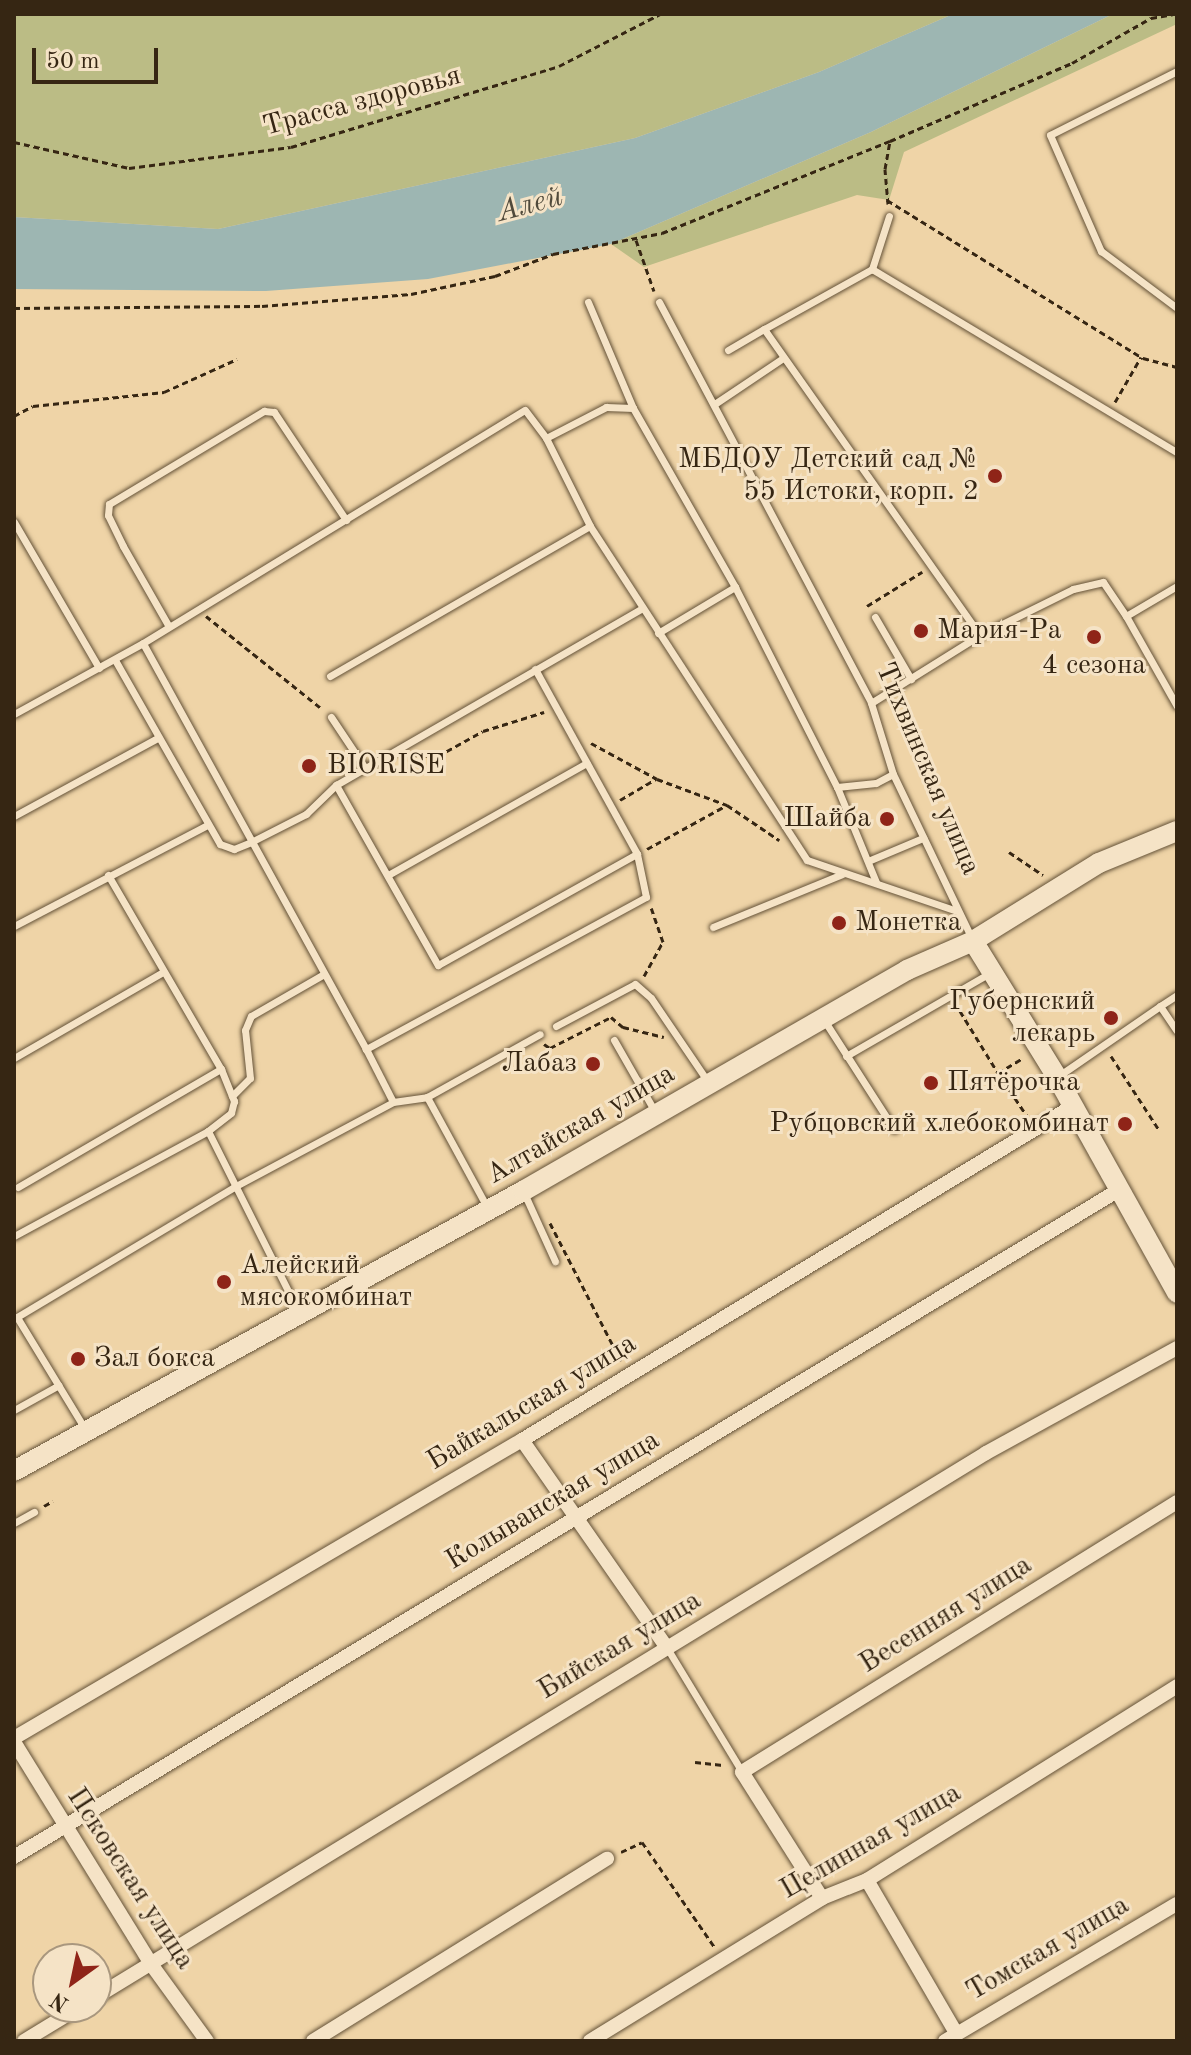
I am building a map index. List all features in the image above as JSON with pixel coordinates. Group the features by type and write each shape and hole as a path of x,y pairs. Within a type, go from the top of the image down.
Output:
{"main road":[{"name":"Алтайская улица","path":"14,1471 88,1434 489,1210 527,1200 656,1114 907,970 973,941 1056,889 1132,847 1177,831"},
{"name":"Тихвинская улица","path":"973,941 1057,1077 1177,1293"}],"street":[{"name":"Байкальская улица","path":"14,1740 522,1440 1073,1106"},
{"name":"Колыванская улица","path":"14,1857 1119,1190"},
{"name":"Бийская улица","path":"112,1987 986,1453 1177,1348"},
{"path":"522,1440 579,1516 667,1648"},
{"name":"Весенняя улица","path":"742,1772 1177,1502"},
{"name":"Целинная улица","path":"590,2041 822,1898 867,1880 1177,1686"},
{"name":"Псковская улица","path":"14,1740 151,1964 207,2041"},
{"path":"742,1772 822,1898"},
{"path":"313,2041 607,1859"},
{"path":"867,1880 951,2037"},
{"name":"Томская улица","path":"951,2037 1177,1904"},
{"path":"24,2041 54,2023"}],"lane":[{"path":"1177,71 1050,135 1101,251 1177,308"},
{"path":"728,350 872,269 889,216"},
{"path":"872,269 1177,452"},
{"path":"588,302 633,408 735,587 837,787 876,882"},
{"name":"Тихвинская улица","path":"659,302 716,403 871,703 893,774 973,941"},
{"path":"764,329 980,635"},
{"path":"716,403 783,358"},
{"path":"546,438 606,407 633,408"},
{"path":"14,714 115,660 525,410 546,438 590,526 807,860 842,874 876,882 911,899 957,911"},
{"path":"168,625 123,546 108,515 109,504 264,411 274,412 346,520"},
{"path":"14,522 99,668"},
{"path":"330,676 590,526"},
{"path":"871,703 980,635 1073,589 1103,582 1177,706"},
{"path":"1126,616 1177,586"},
{"path":"658,633 735,587"},
{"path":"115,660 205,826 220,844 234,849 306,814 336,785 642,608"},
{"path":"875,617 911,679"},
{"path":"143,643 393,1102"},
{"path":"366,1049 646,897 637,854 535,669"},
{"path":"331,717 365,768"},
{"path":"14,816 156,739"},
{"path":"388,875 587,763"},
{"path":"837,787 876,783 893,774"},
{"path":"336,785 438,965 637,854"},
{"path":"14,926 205,826"},
{"path":"868,861 923,838"},
{"path":"713,927 842,874"},
{"path":"14,1236 208,1131 231,1113 232,1096 221,1069 108,875"},
{"path":"14,1058 163,972"},
{"path":"846,1056 992,972"},
{"path":"232,1096 250,1078 245,1030 251,1016 324,974"},
{"path":"556,1026 635,984 651,998 709,1084"},
{"path":"1057,1077 1177,995"},
{"path":"1160,1006 1177,1031"},
{"path":"824,1020 894,1129"},
{"path":"88,1434 16,1318 234,1187 393,1102 427,1097 540,1034"},
{"path":"614,1040 656,1114"},
{"path":"18,1187 221,1069"},
{"path":"427,1097 489,1210"},
{"path":"208,1131 300,1315"},
{"path":"527,1200 555,1261"},
{"path":"14,1410 59,1385"},
{"path":"14,1523 34,1512"},
{"path":"667,1648 742,1772"}],"path":[{"name":"Трасса здоровья","path":"14,142 129,168 291,147 559,66 660,14"},
{"path":"14,308 262,306 411,294 495,276 553,254 636,240 890,141 1072,63 1150,16 1173,14"},
{"path":"889,216 885,169 890,141"},
{"path":"887,200 1141,357 1177,367"},
{"path":"636,240 659,302"},
{"path":"1109,412 1141,357"},
{"path":"14,416 33,406 164,392 237,359"},
{"path":"867,606 931,566"},
{"path":"196,608 331,717"},
{"path":"396,750 424,758 438,756 483,731 539,711 560,714"},
{"path":"570,731 657,779 727,805 797,847"},
{"path":"610,805 657,779"},
{"path":"637,854 727,805"},
{"path":"1009,852 1022,856 1056,889"},
{"path":"635,984 653,968 663,942 646,897"},
{"path":"929,1007 960,1011 1036,1129"},
{"path":"1105,1046 1159,1130"},
{"path":"998,1073 1039,1047"},
{"path":"527,1200 555,1226 627,1376"},
{"path":"695,1762 742,1772"},
{"path":"607,1859 642,1842 723,1959"}],"green space":[{"path":"14,14 953,14 819,72 635,138 218,229 14,217"},
{"path":"1113,14 1177,14 1177,24 904,152 889,200 857,195 644,267 611,244 871,132"}],"water":[{"name":"Алей","path":"953,14 1113,14 871,132 611,244 428,279 266,291 14,289 14,217 218,229 635,138 819,72"}],"place":[{"name":"МБДОУ Детский сад № 55 Истоки, корп. 2","path":"995,476"},
{"name":"Мария-Ра","path":"921,631"},
{"name":"4 сезона","path":"1094,637"},
{"name":"BIORISE","path":"309,766"},
{"name":"Шайба","path":"887,819"},
{"name":"Монетка","path":"839,923"},
{"name":"Губернский лекарь","path":"1111,1018"},
{"name":"Лабаз","path":"593,1064"},
{"name":"Пятёрочка","path":"931,1083"},
{"name":"Рубцовский хлебокомбинат","path":"1125,1124"},
{"name":"Алейский мясокомбинат","path":"224,1282"},
{"name":"Зал бокса","path":"78,1359"}]}
